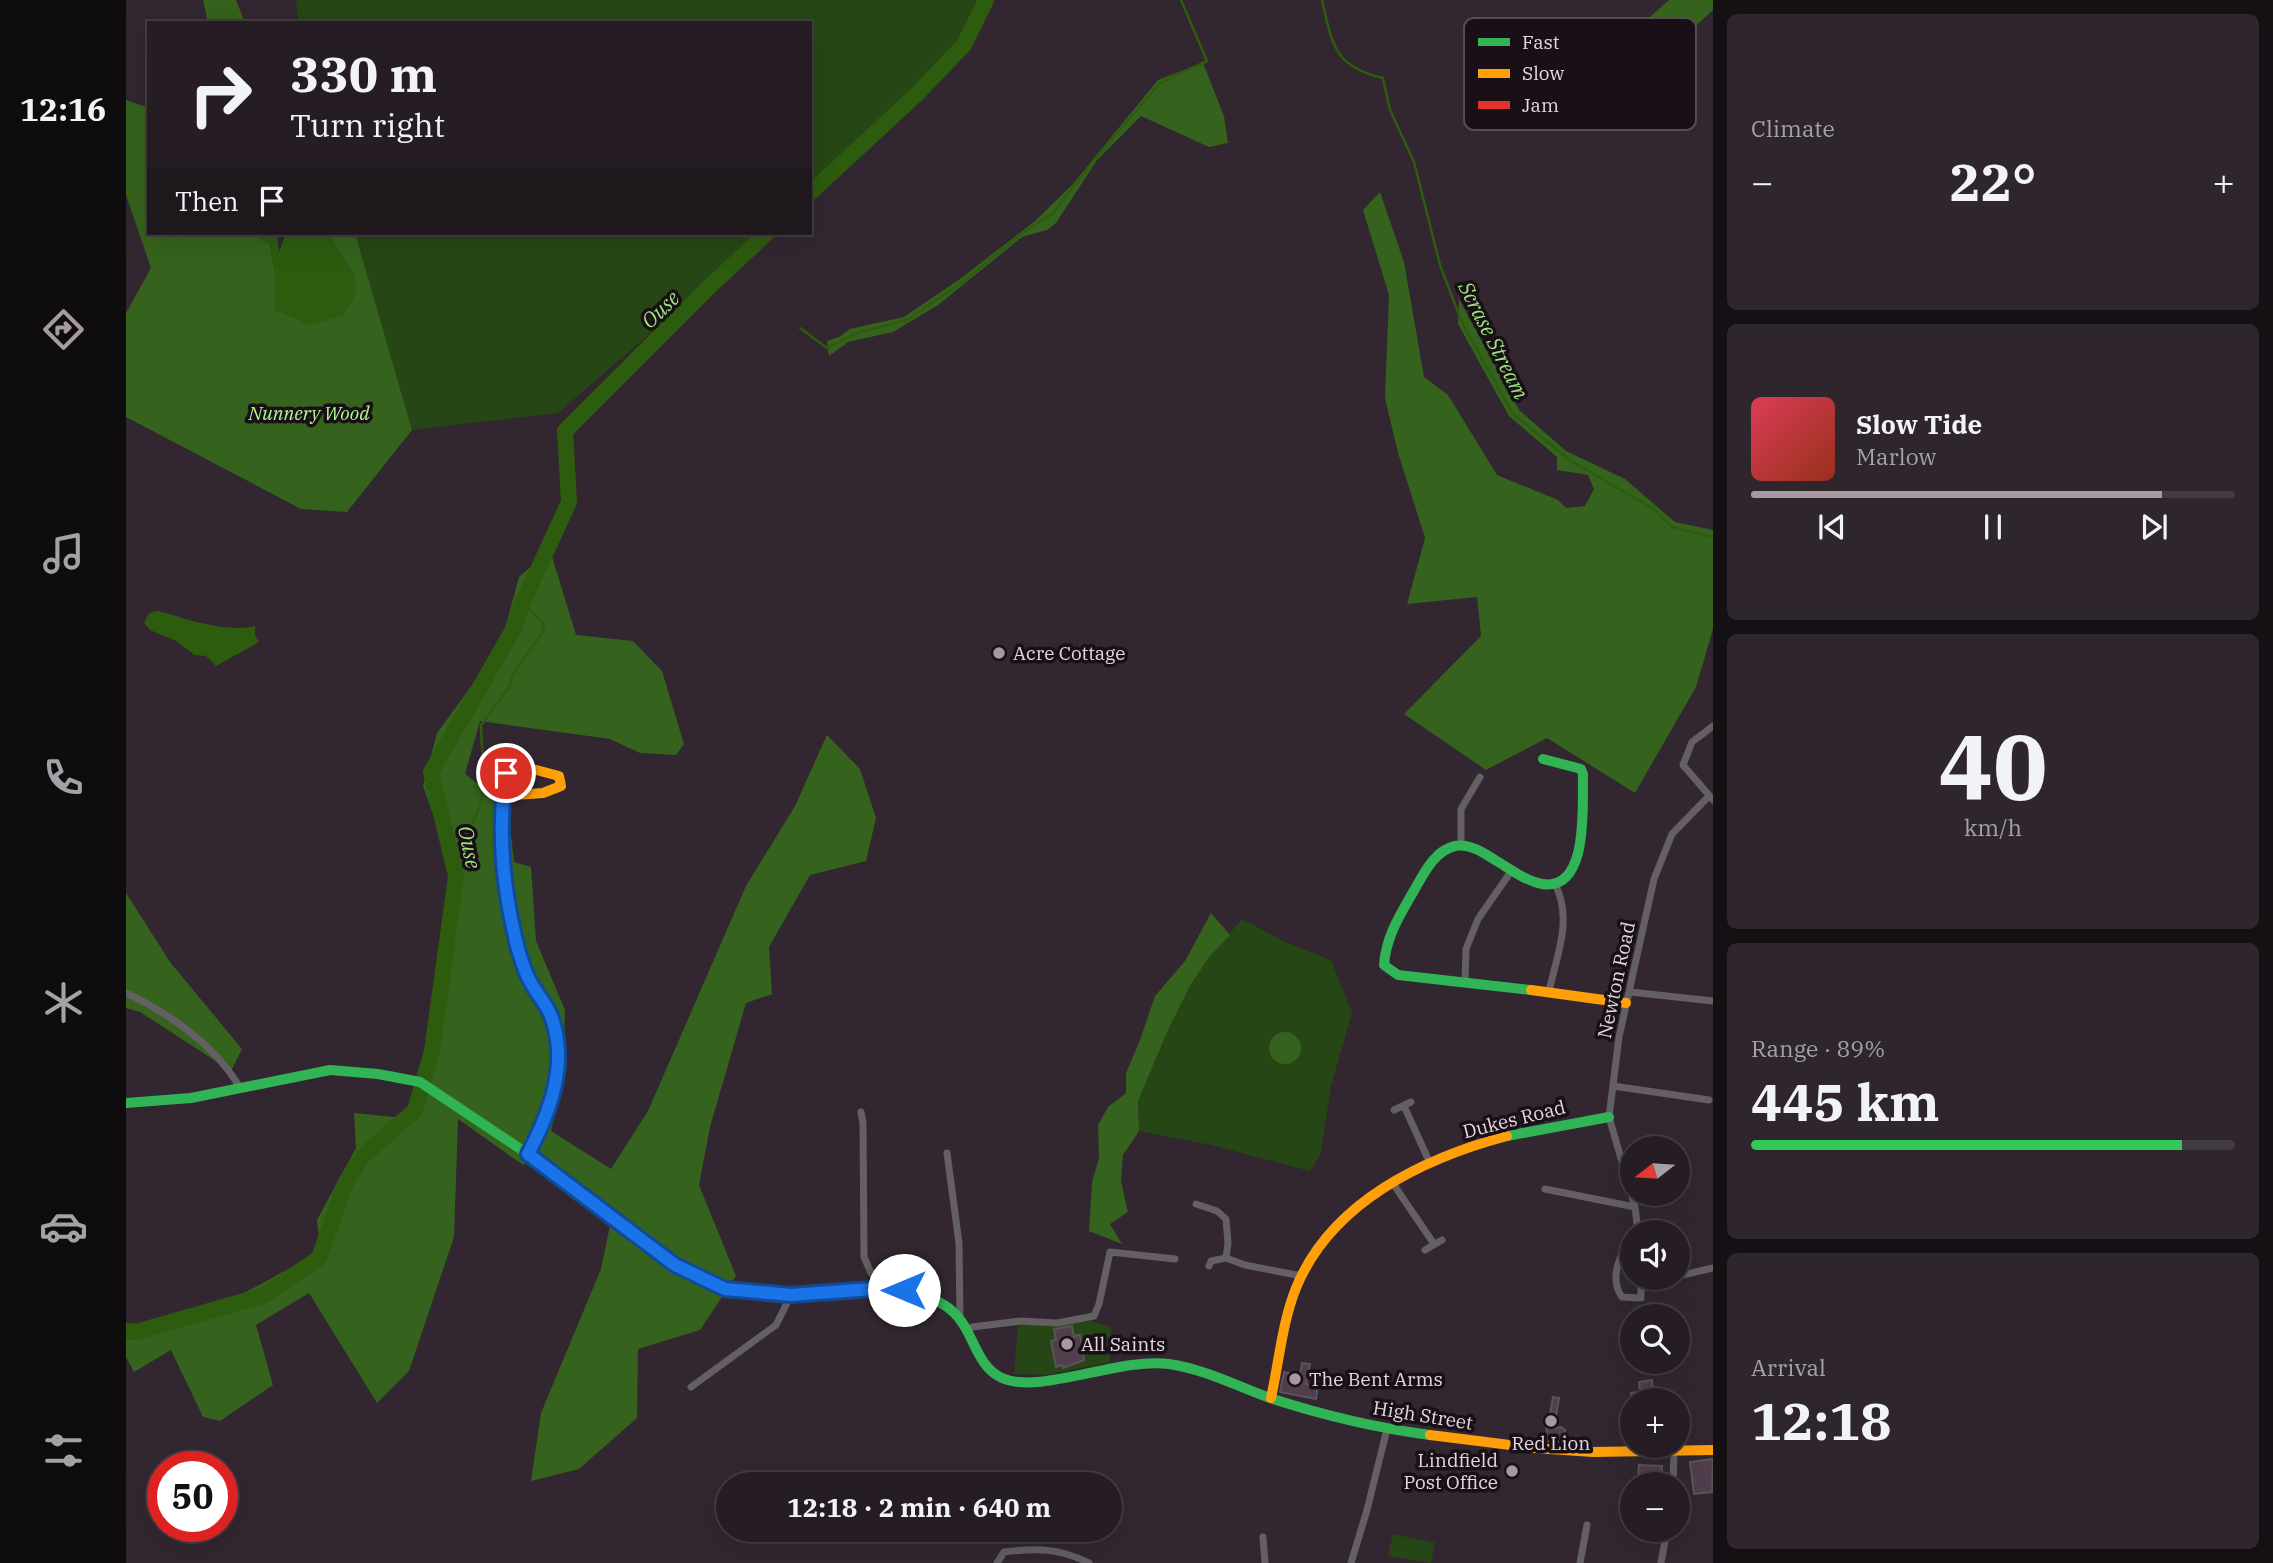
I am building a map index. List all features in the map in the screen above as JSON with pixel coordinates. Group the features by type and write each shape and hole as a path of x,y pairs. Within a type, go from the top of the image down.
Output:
{"main road":[{"path":"1544,759 1581,769 1583,774 1578,858 1568,876 1555,884 1543,885 1488,855 1461,845 1448,848 1436,857 1423,874 1384,948 1384,965 1398,975 1628,997"},
{"path":"502,796 553,790 561,786 559,776 528,767 511,768 506,773 502,796 500,816 509,903 519,950 529,979 550,1014 558,1041 556,1083 544,1124 528,1154"},
{"name":"High Street","path":"126,1103 191,1098 330,1070 378,1074 423,1083 528,1154 675,1265 725,1289 791,1295 899,1287 936,1300 960,1319 980,1359 999,1377 1011,1381 1049,1381 1125,1364 1169,1364 1211,1375 1271,1398 1387,1429 1537,1448 1620,1452"},
{"name":"Dukes Road","path":"1271,1398 1289,1317 1302,1276 1343,1218 1429,1161 1508,1135 1561,1123 1609,1117"},
{"name":"High Street","path":"1690,1451 1713,1450"}],"street":[{"path":"1711,798 1684,765 1692,742 1713,726"},
{"path":"1461,845 1461,809 1480,777"},
{"name":"Newton Road","path":"1620,1152 1609,1117 1619,1037 1654,879 1672,834 1711,798"},
{"path":"1465,981 1466,949 1478,919 1512,870"},
{"path":"1549,991 1565,916 1563,899 1555,884"},
{"path":"126,993 185,1027 232,1075 240,1088"},
{"path":"1628,997 1713,1001"},
{"path":"1613,1086 1709,1100"},
{"path":"1394,1111 1408,1104 1429,1161"},
{"path":"861,1112 864,1256 871,1273 884,1283 899,1287"},
{"path":"947,1153 958,1243 960,1319"},
{"path":"1392,1185 1434,1244"},
{"path":"1545,1189 1635,1207"},
{"path":"1196,1204 1216,1211 1226,1219 1226,1258"},
{"name":"Newton Road","path":"1635,1207 1637,1220"},
{"path":"1424,1250 1442,1240"},
{"path":"967,1331 972,1327 1021,1321 1058,1323 1094,1316 1110,1252 1175,1259"},
{"path":"1209,1266 1211,1261 1226,1258 1245,1265 1302,1276"},
{"path":"1620,1258 1617,1264 1616,1289 1622,1297 1641,1298 1641,1290"},
{"path":"1690,1273 1713,1268"},
{"path":"691,1387 776,1325 791,1295"},
{"path":"1351,1563 1370,1502 1387,1429"},
{"path":"1580,1563 1587,1525"},
{"path":"1263,1537 1265,1563"},
{"path":"1661,1563 1665,1542"},
{"path":"997,1563 1004,1552 1032,1549 1067,1552 1089,1563"}],"shaded area":[{"path":"296,0 980,0 960,44 862,145 812,191 812,21 298,21"},
{"path":"254,235 277,235 279,252 285,235 328,235 355,277 356,293 344,315 310,325 275,310 275,271 270,244"},
{"path":"355,235 764,235 558,413 412,430"},
{"path":"158,611 231,628 255,626 255,635 259,642 216,666 206,656 195,655 176,641 150,630 144,623 149,613"},
{"path":"1242,919 1287,943 1331,960 1352,1013 1331,1086 1320,1156 1310,1171 1211,1145 1139,1131 1138,1101 1168,1030 1191,984 1210,956"},
{"path":"1085,1319 1111,1327 1110,1362 1047,1375 1014,1374 1018,1324 1057,1326"},
{"path":"1393,1534 1435,1543 1431,1563 1388,1556"}],"green space":[{"path":"203,0 236,0 244,21 208,21"},
{"path":"1669,0 1713,0 1713,10 1696,26 1696,18 1649,18"},
{"path":"1203,63 1224,116 1228,143 1209,147 1141,116 1097,160 1056,223 1047,230 1022,237 938,305 893,332 848,342 829,356 827,341 850,329 904,317 960,279 1035,221 1072,185 1158,80"},
{"name":"Nunnery Wood","path":"126,100 147,107 147,235 254,235 270,244 275,271 275,310 355,277 328,235 356,235 412,430 347,512 301,509 126,417 126,313 151,268 126,195"},
{"path":"1380,192 1404,262 1424,377 1448,395 1497,475 1558,500 1566,508 1585,506 1594,489 1588,475 1557,470 1557,457 1509,416 1458,324 1459,299 1519,410 1566,451 1625,479 1675,522 1713,530 1713,629 1696,687 1635,793 1547,738 1486,770 1404,714 1481,636 1477,597 1407,604 1425,538 1398,453 1385,398 1389,295 1363,210"},
{"path":"550,550 576,635 633,641 662,671 684,744 676,755 640,753 610,739 480,721 465,774 508,806 514,862 531,867 536,941 565,1010 563,1077 551,1131 611,1169 648,1111 746,886 795,806 827,735 860,769 876,818 866,861 810,875 769,947 772,994 746,1003 710,1127 699,1185 736,1276 700,1330 638,1349 637,1418 579,1469 531,1481 541,1413 601,1269 613,1211 539,1154 523,1165 458,1119 454,1237 409,1371 377,1403 309,1293 256,1325 273,1385 220,1421 203,1417 171,1350 134,1372 126,1357 126,1334 177,1320 227,1301 320,1249 317,1220 356,1148 354,1113 404,1118 424,1071 451,865 423,786 437,733 500,647 519,577"},
{"path":"126,893 170,962 242,1049 231,1071 140,1012 126,1008"},
{"path":"1211,913 1230,935 1210,956 1191,984 1138,1101 1139,1131 1123,1155 1121,1181 1128,1212 1110,1224 1122,1244 1089,1231 1092,1182 1099,1158 1098,1125 1108,1107 1126,1093 1126,1073 1155,996 1185,961"},
{"path":"1285,1032 1297,1036 1301,1048 1297,1060 1285,1064 1273,1060 1269,1048 1273,1036"}],"building":[{"name":"All Saints","path":"1072,1326 1074,1336 1080,1335 1084,1360 1063,1368 1062,1365 1056,1367 1051,1341 1056,1340 1054,1329"},
{"name":"The Bent Arms","path":"1302,1363 1310,1364 1306,1384 1318,1386 1316,1399 1280,1392 1284,1372 1300,1375"},
{"path":"1652,1380 1653,1388 1640,1388 1639,1382"},
{"name":"Red Lion","path":"1553,1397 1559,1398 1554,1428 1561,1427 1565,1430 1565,1441 1546,1441 1547,1419 1549,1420"},
{"path":"1713,1459 1712,1492 1694,1494 1690,1462"},
{"path":"1639,1465 1662,1466 1662,1472 1638,1472"}],"waterway":[{"name":"Ouse","path":"812,191 917,94 964,45 986,0"},
{"path":"800,328 827,348 857,333 907,320 1053,213 1160,83 1207,61 1181,0"},
{"name":"Scrase Stream","path":"1322,0 1333,41 1345,60 1354,67 1383,78 1390,110 1414,162 1440,265 1463,325 1513,414 1571,461 1654,509 1672,527 1713,537"},
{"name":"Ouse","path":"126,1331 136,1332 265,1295 319,1258 346,1182 363,1156 415,1110 432,1051 456,876 431,772 514,628 522,604 569,502 565,431 765,235"},
{"path":"451,855 472,823 481,799 484,775 481,725 510,686 512,676 544,630 542,621 522,604"}],"traffic: fast":[{"path":"1531,990 1398,975 1384,965 1391,934 1400,915 1427,868 1448,848 1460,845 1476,849 1523,877 1542,884 1558,883 1569,874 1580,843 1583,774 1581,769 1543,759"},
{"path":"508,901 523,964 551,1016 558,1052 549,1105 528,1154"},
{"path":"126,1103 191,1098 330,1070 378,1074 420,1082 528,1154 575,1189"},
{"path":"1507,1136 1609,1117"},
{"path":"904,1290 935,1300 952,1311 965,1327 985,1365 1002,1378 1018,1382 1037,1382 1149,1363 1169,1364 1208,1374 1309,1410 1370,1425 1430,1435"}],"traffic: slow":[{"path":"502,796 543,793 561,786 559,776 525,767 506,773 504,789 503,805 503,837 508,901"},
{"path":"1531,990 1626,1003"},
{"path":"1271,1398 1291,1301 1312,1258 1332,1231 1356,1208 1413,1171 1476,1145 1507,1136"},
{"path":"1430,1435 1534,1448 1593,1452 1713,1450"}],"traffic: jam":[{"path":"575,1189 675,1265 725,1289 791,1295 904,1290"}],"place":[{"name":"Acre Cottage","path":"999,653"},
{"name":"All Saints","path":"1067,1344"},
{"name":"The Bent Arms","path":"1295,1379"},
{"name":"Red Lion","path":"1551,1421"},
{"name":"Lindfield Post Office","path":"1512,1471"}],"route":[{"path":"506,773 500,816 509,903 519,950 529,979 550,1014 558,1041 556,1083 544,1124 528,1154 675,1265 725,1289 791,1295 899,1287 904,1290"}]}
